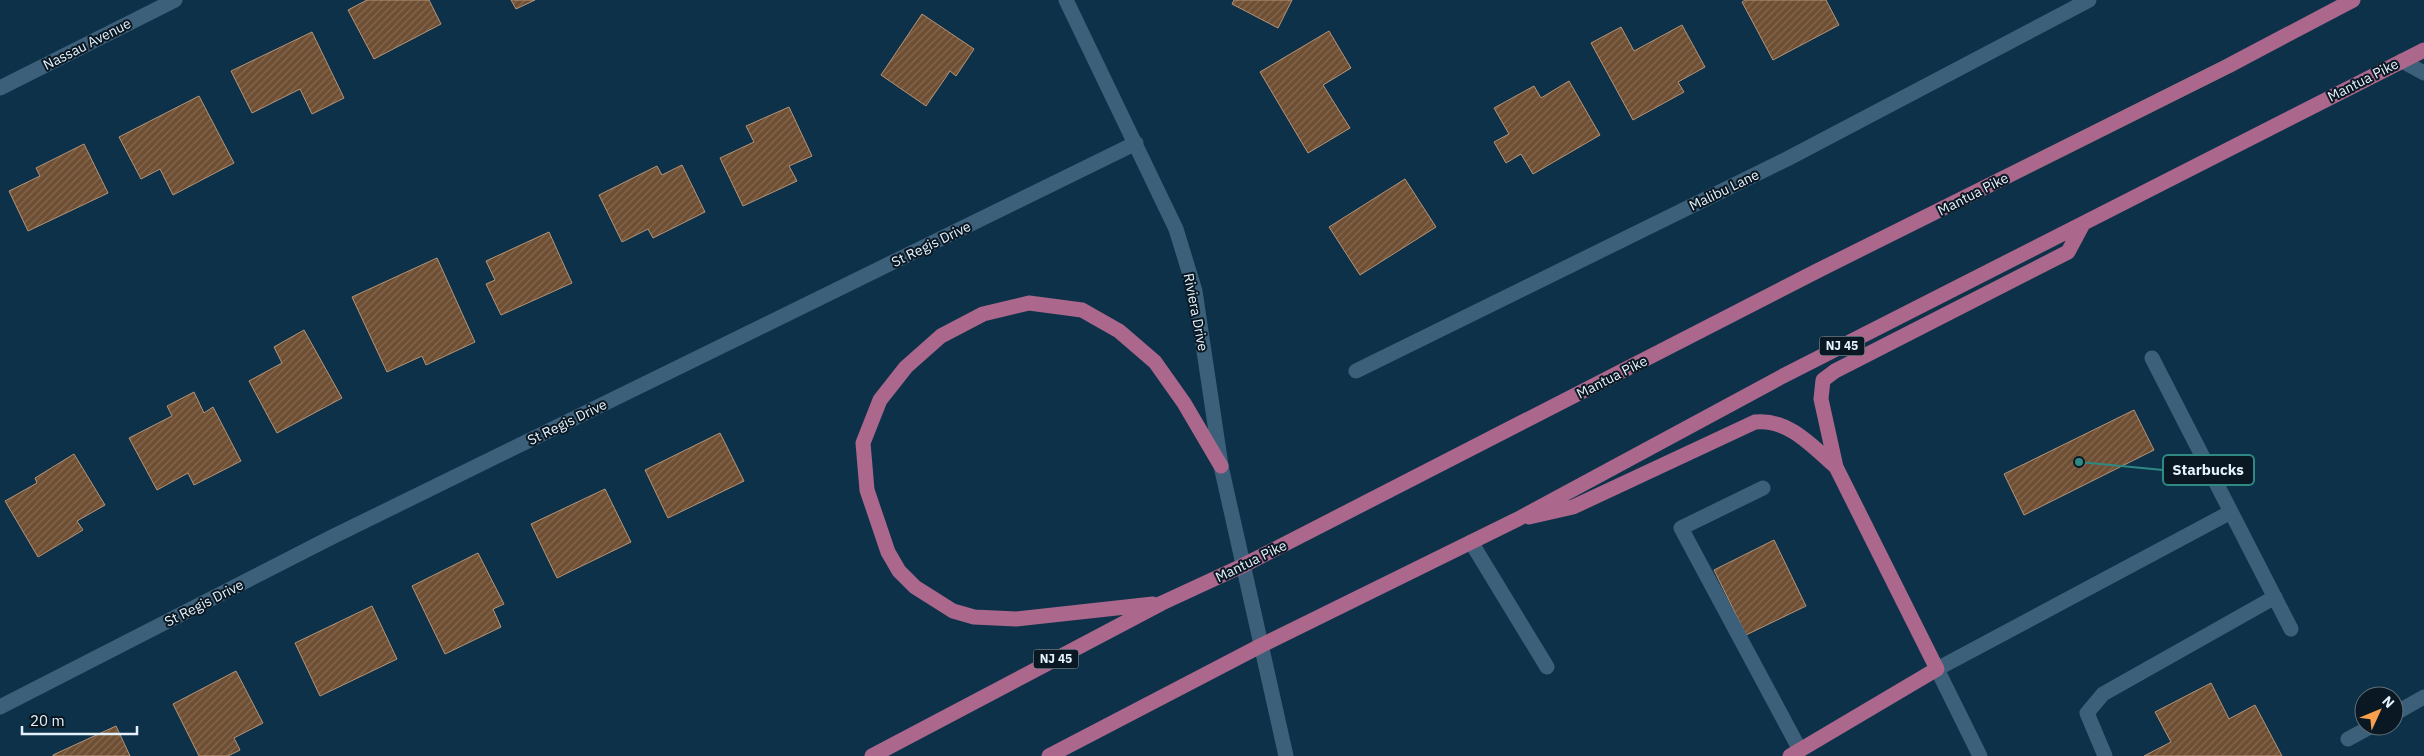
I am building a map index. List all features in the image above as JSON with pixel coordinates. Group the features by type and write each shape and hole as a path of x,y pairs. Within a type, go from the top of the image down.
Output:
{"main road":[{"name":"Mantua Pike","path":"872,756 1162,603 1242,566 1817,271 2228,66 2353,0"},
{"name":"Mantua Pike","path":"1049,756 1262,645 1518,519 1783,376 2424,50"},
{"path":"1795,753 1937,669 1836,466 1821,399 1822,380 1835,371 2068,252 2083,224"},
{"path":"1162,603 1016,620 974,617 953,611 915,587 899,571 888,552 867,490 863,443 880,400 906,367 942,336 983,314 1029,303 1082,310 1119,331 1155,362 1184,403 1221,466"},
{"path":"1518,519 1573,507 1755,422 1773,423 1785,427 1800,436 1836,466"}],"street":[{"name":"Nassau Avenue","path":"0,88 174,0"},
{"name":"Riviera Drive","path":"1066,0 1176,229 1195,291 1221,466 1286,756"},
{"name":"Malibu Lane","path":"1356,371 1787,159 2089,0"},
{"path":"2402,61 2424,73"},
{"name":"St Regis Drive","path":"0,707 332,537 1136,143"},
{"path":"2152,358 2291,629"},
{"path":"1763,488 1681,528 1795,753"},
{"path":"1980,756 1937,669 2231,512"},
{"path":"1471,542 1547,667"},
{"path":"2104,756 2087,713 2103,694 2275,597"},
{"path":"2404,708 2424,697"},
{"path":"2348,739 2354,736"}],"building":[{"path":"367,0 429,0 441,24 374,59 348,10"},
{"path":"511,0 535,0 516,9"},
{"path":"1234,0 1292,0 1278,28 1232,4"},
{"path":"1745,0 1826,0 1839,25 1773,60 1742,2"},
{"path":"922,14 974,49 956,76 950,71 926,106 881,75"},
{"path":"1682,25 1705,67 1678,82 1684,92 1633,120 1591,43 1621,27 1634,51"},
{"path":"1329,31 1351,68 1323,85 1350,128 1308,153 1260,72"},
{"path":"312,32 344,98 312,114 300,89 252,113 231,71"},
{"path":"1569,81 1600,135 1533,174 1521,154 1506,163 1494,142 1509,134 1494,108 1534,86 1541,98"},
{"path":"199,96 234,163 173,195 160,169 141,179 119,137"},
{"path":"789,107 812,156 789,166 797,181 743,206 720,158 754,142 746,126"},
{"path":"84,144 108,193 28,231 9,191 40,176 36,168"},
{"path":"682,165 705,212 653,238 648,229 622,242 599,195 657,166 662,175"},
{"path":"1405,179 1436,227 1360,275 1329,227"},
{"path":"549,232 572,283 501,315 486,284 495,280 486,261"},
{"path":"437,258 475,342 426,365 422,356 387,372 352,297"},
{"path":"304,330 342,398 277,433 249,381 282,363 274,347"},
{"path":"194,392 204,413 213,407 241,461 194,485 188,473 157,490 129,438 172,416 167,406"},
{"path":"2134,410 2154,450 2024,515 2004,474"},
{"path":"720,433 744,481 668,518 645,470"},
{"path":"74,454 105,505 77,521 83,530 38,557 5,501 37,483 35,478"},
{"path":"605,489 631,542 557,578 531,524"},
{"path":"1774,540 1806,606 1746,635 1714,570"},
{"path":"478,553 504,604 493,609 501,627 445,654 412,586"},
{"path":"372,606 397,659 320,696 295,643"},
{"path":"236,671 263,723 234,738 240,750 228,756 199,756 173,704"},
{"path":"2211,683 2229,719 2255,705 2282,756 2144,756 2171,742 2155,712"},
{"path":"116,726 130,756 53,756 53,755"}],"place":[{"name":"Starbucks","path":"2079,462"}]}
